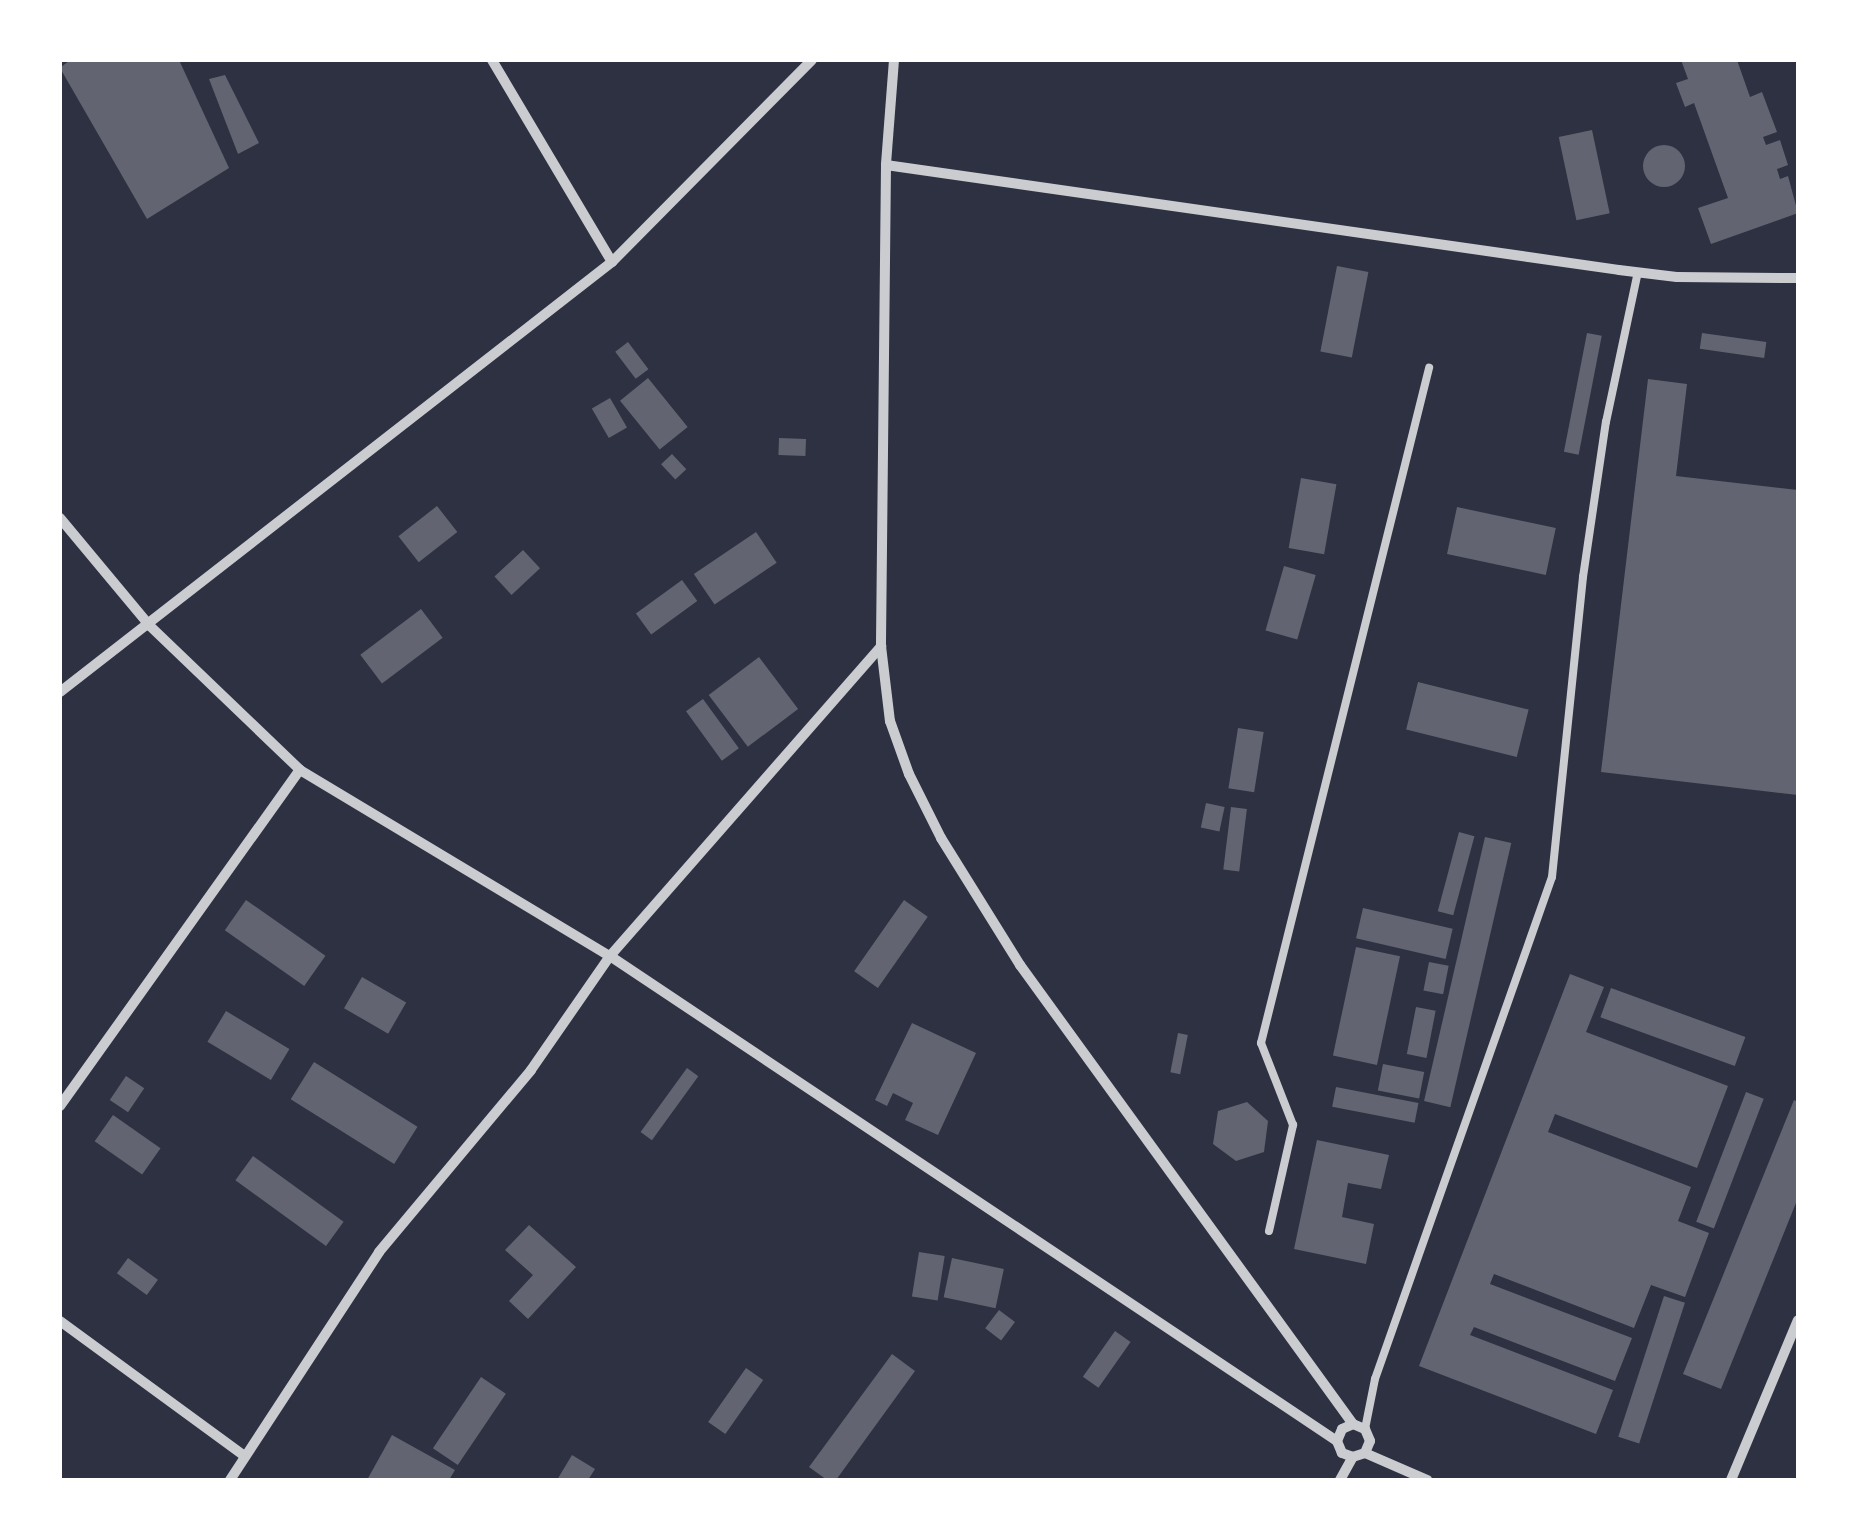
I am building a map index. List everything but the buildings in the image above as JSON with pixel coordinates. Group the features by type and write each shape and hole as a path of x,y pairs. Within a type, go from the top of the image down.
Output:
{"street":[{"path":"492,60 612,262"},
{"path":"60,692 150,626 612,262 812,60"},
{"path":"894,60 886,165 881,646 890,721 909,774 942,838 1020,965 1353,1424 1365,1429 1370,1441 1365,1452 1353,1458 1340,1480"},
{"path":"886,165 1638,272 1798,278"},
{"path":"60,518 150,626 300,770 610,956 1337,1441 1342,1452 1353,1458"},
{"path":"230,1480 379,1252 531,1070 610,956 881,646"},
{"path":"60,1106 300,770"},
{"path":"1730,1480 1798,1320"},
{"path":"60,1321 243,1455"},
{"path":"1337,1441 1342,1429 1353,1424"},
{"path":"1365,1452 1427,1480"}],"lane":[{"path":"1365,1429 1376,1379 1552,877 1586,558 1606,422 1638,272"},
{"path":"1269,1231 1292,1125 1261,1043 1429,368"}]}
